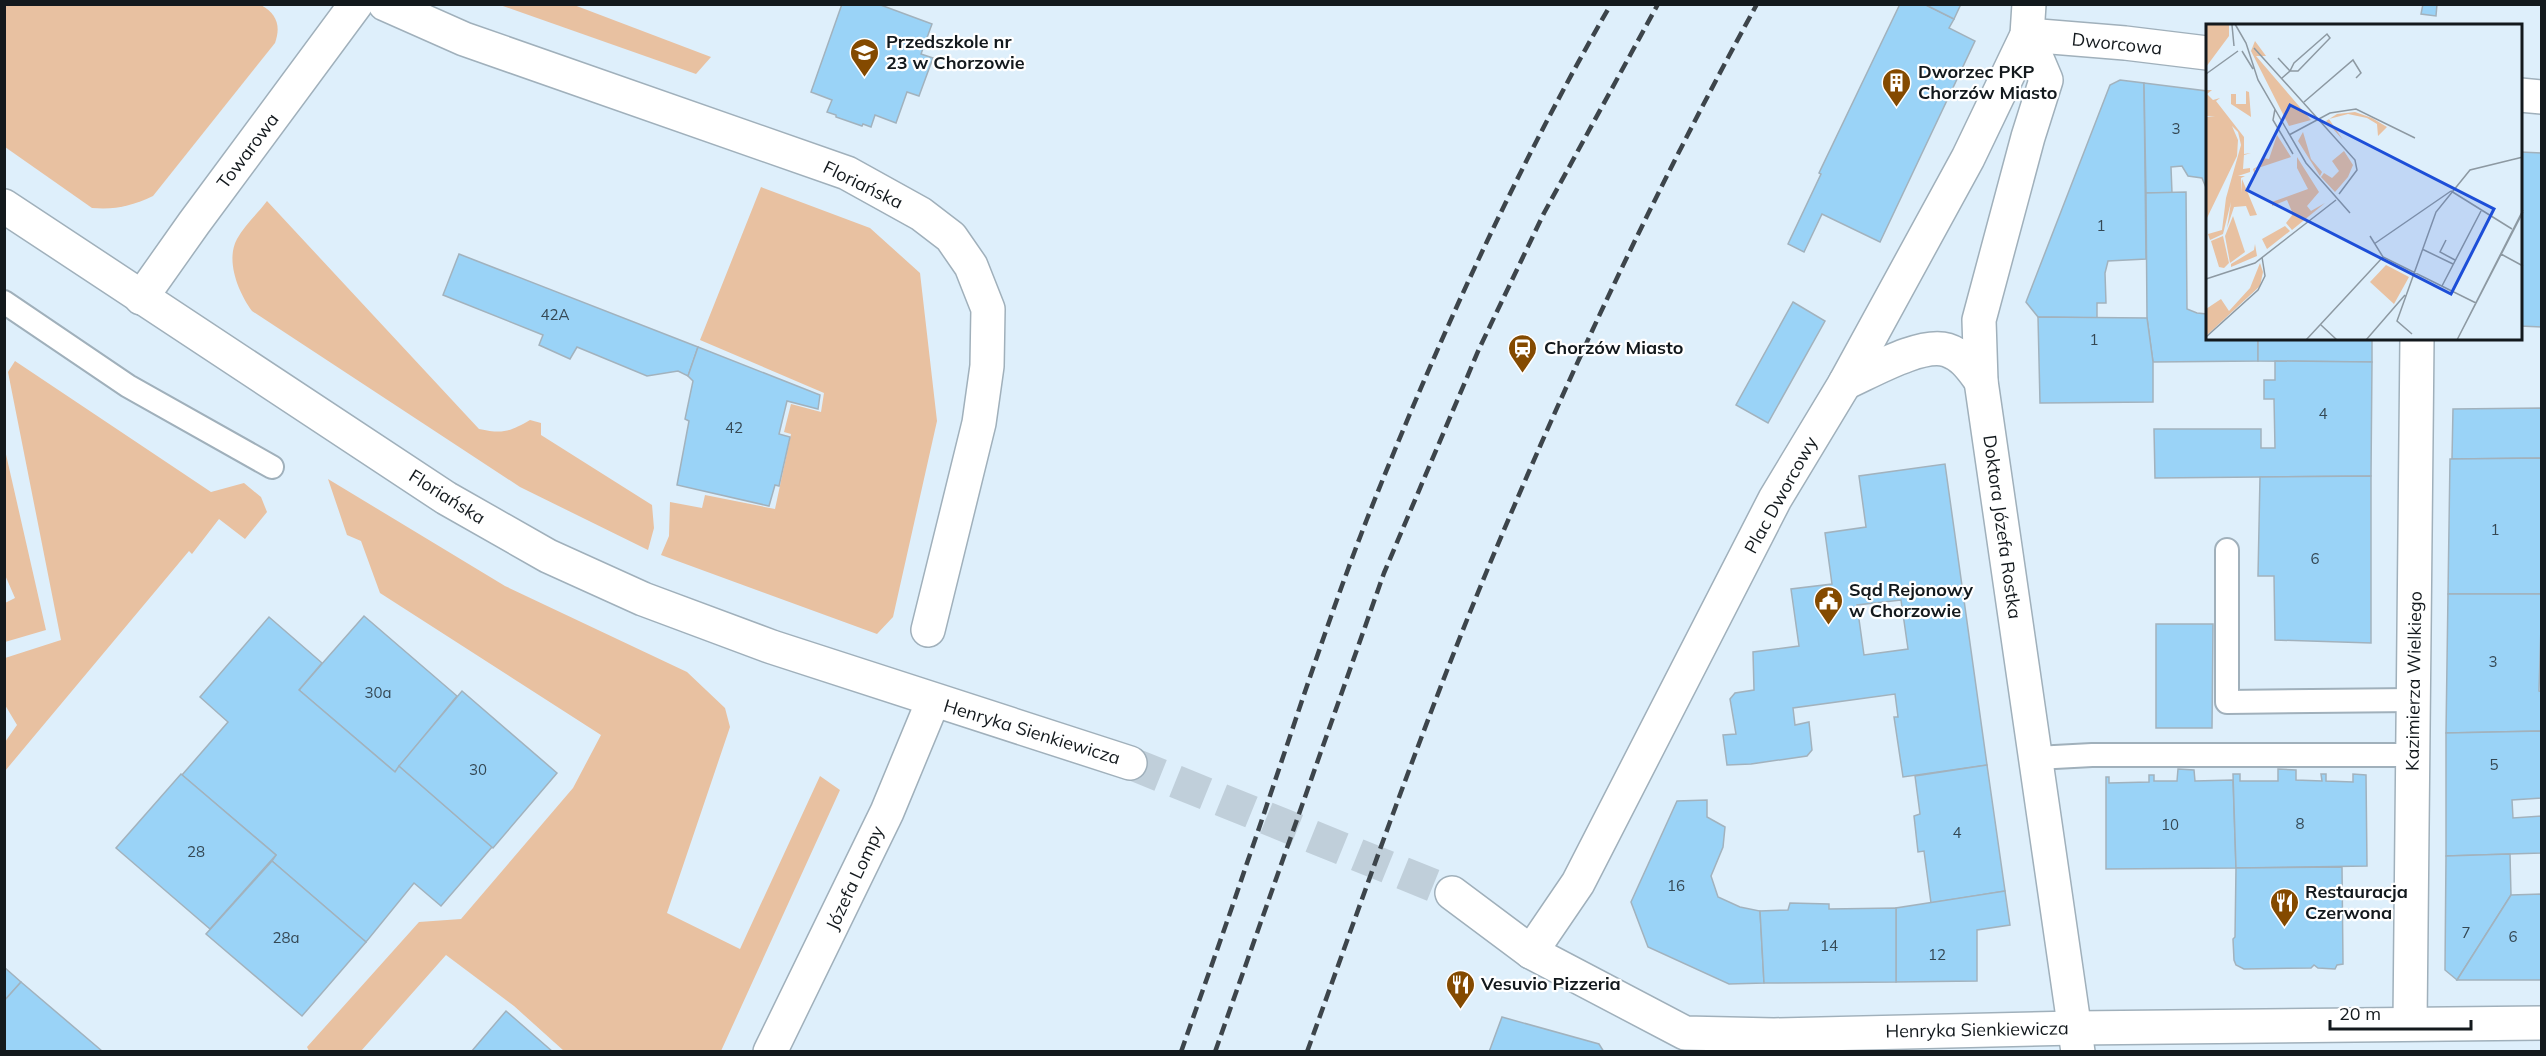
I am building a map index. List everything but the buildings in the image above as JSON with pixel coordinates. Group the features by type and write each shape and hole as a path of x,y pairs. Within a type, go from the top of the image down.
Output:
{"street":[{"name":"Towarowa","path":"141,298 356,4"},
{"name":"Floriańska","path":"385,4 464,39 847,173 921,214 951,237 971,266 988,309 987,366 979,423 928,630"},
{"name":"Dworcowa","path":"2028,20 2125,43 2206,53"},
{"name":"Doktora Józefa Rostka","path":"2028,20 2046,80 2028,137 1979,320 1981,381 2061,944 2077,1040"},
{"name":"Plac Dworcowy","path":"1531,952 1578,883 1775,499 1845,383 1968,158 2028,20"},
{"path":"2522,94 2541,97"},
{"name":"Floriańska","path":"4,206 446,498 548,556 643,599 772,647 933,701"},
{"name":"Kazimierza Wielkiego","path":"2410,1023 2417,340"},
{"path":"1845,383 1909,355 1932,349 1946,349 1958,355 1966,361 1981,381"},
{"name":"Henryka Sienkiewicza","path":"933,701 1130,763"},
{"name":"Józefa Lompy","path":"770,1052 882,822 933,701"},
{"name":"Henryka Sienkiewicza","path":"1452,893 1531,952 1684,1042 1774,1035 2077,1040 2410,1023 2541,1023"}],"lane":[{"path":"4,302 128,386 272,467"},
{"path":"2227,550 2227,702 2413,700"},
{"path":"2036,758 2092,755 2413,755"}],"shaded area":[{"path":"5,5 261,5 271,12 276,21 278,31 275,43 153,196 123,206 92,208 5,147"},
{"path":"500,5 574,5 711,57 696,74"},
{"path":"761,187 870,228 920,273 937,421 893,617 877,634 661,555 669,536 670,502 702,508 705,495 775,509 791,434 784,432 791,404 821,412 824,393 700,340"},
{"path":"267,201 479,429 500,432 530,420 541,423 541,435 652,505 654,528 648,550 520,487 252,311 238,286 232,257 237,239 243,229"},
{"path":"15,361 211,492 244,483 261,497 267,512 245,539 219,519 192,554 189,551 5,771 5,742 17,725 5,705 5,658 61,640 8,372"},
{"path":"5,450 46,630 5,642 5,603 15,598 5,575"},
{"path":"328,479 505,586 687,672 725,708 730,727 667,913 740,949 820,776 840,790 721,1051 564,1051 514,1006 446,955 361,1051 309,1051 307,1047 419,922 461,919 573,788 601,735 380,593 361,541 347,535"}],"tunnel":[{"path":"1130,763 1452,893"}],"railway":[{"path":"1181,1052 1335,604 1421,387 1511,193 1576,66 1611,4"},
{"path":"1215,1052 1384,573 1479,349 1544,213 1658,4"},
{"path":"1307,1052 1434,705 1510,515 1645,220 1757,4"}],"place":[{"name":"Przedszkole nr 23 w Chorzowie","path":"865,78"},
{"name":"Dworzec PKP Chorzów Miasto","path":"1897,108"},
{"name":"Chorzów Miasto","path":"1523,374"},
{"name":"Sąd Rejonowy w Chorzowie","path":"1828,626"},
{"name":"Restauracja Czerwona","path":"2284,928"},
{"name":"Vesuvio Pizzeria","path":"1460,1010"}]}
